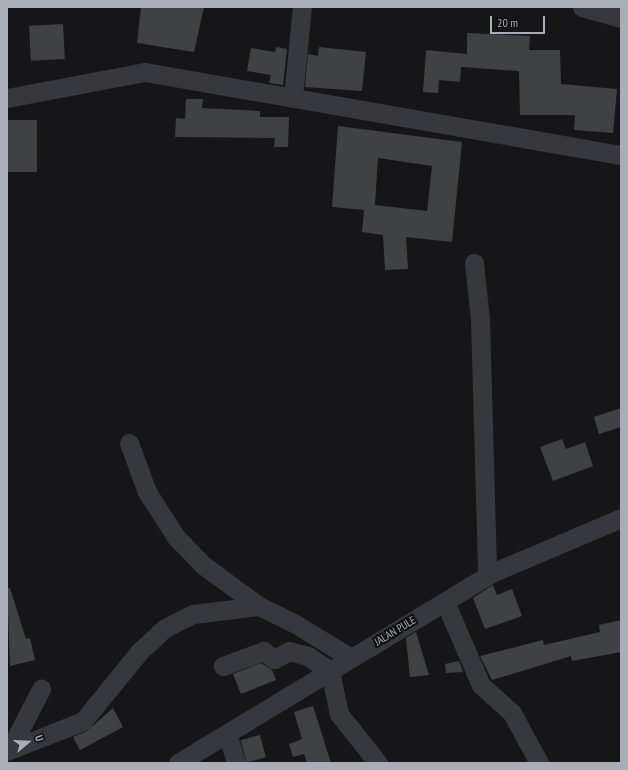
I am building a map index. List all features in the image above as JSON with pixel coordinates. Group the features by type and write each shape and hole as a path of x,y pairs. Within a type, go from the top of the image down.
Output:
{"street":[{"path":"293,98 302,7"},
{"path":"582,7 621,18"},
{"path":"7,98 144,72 621,155"},
{"path":"474,263 480,319 487,576"},
{"path":"129,443 147,492 176,537 203,566 259,606 294,623 351,658"},
{"name":"JALAN PULE","path":"178,763 487,576 621,518"},
{"path":"445,602 481,685 512,713 539,763"},
{"path":"8,750 82,721 139,652 165,628 193,614 259,606"},
{"path":"223,666 263,651 274,659 289,652 308,656 330,671 339,714 378,763"},
{"path":"8,750 41,688"},
{"path":"227,733 236,763"}],"building":[{"path":"141,7 204,7 194,52 137,43"},
{"path":"63,24 65,59 31,61 29,26"},
{"path":"467,33 530,36 529,50 560,50 561,84 617,89 613,133 574,130 575,115 520,115 519,71 461,67 460,82 439,80 438,93 423,92 426,50 467,54"},
{"path":"276,47 287,49 283,85 269,83 271,75 247,71 251,48 275,52"},
{"path":"319,47 366,52 362,91 305,87 308,54 318,56"},
{"path":"186,99 203,99 202,108 260,111 260,117 289,117 288,147 274,147 275,138 175,137 176,118 185,119"},
{"path":"7,120 37,120 37,172 7,172"},
{"path":"338,126 462,142 452,242 406,237 408,269 385,270 383,235 362,232 364,210 332,207","holes":["378,158 432,166 427,211 375,205"]},
{"path":"621,408 621,427 599,434 594,417"},
{"path":"562,439 566,449 585,442 593,466 553,481 540,447"},
{"path":"493,585 497,595 512,589 522,616 485,629 473,598"},
{"path":"7,588 10,588 26,639 30,638 35,660 10,666"},
{"path":"621,620 621,652 572,661 571,656 492,680 480,656 543,640 544,645 600,632 599,625"},
{"path":"416,632 429,675 410,677 406,638"},
{"path":"459,661 463,672 446,673 445,664"},
{"path":"261,663 272,670 276,680 241,694 233,674"},
{"path":"313,706 331,763 307,763 304,754 293,757 289,744 302,739 294,712"},
{"path":"113,708 123,727 80,750 73,737 87,731"},
{"path":"260,735 266,757 247,762 241,740"}]}
